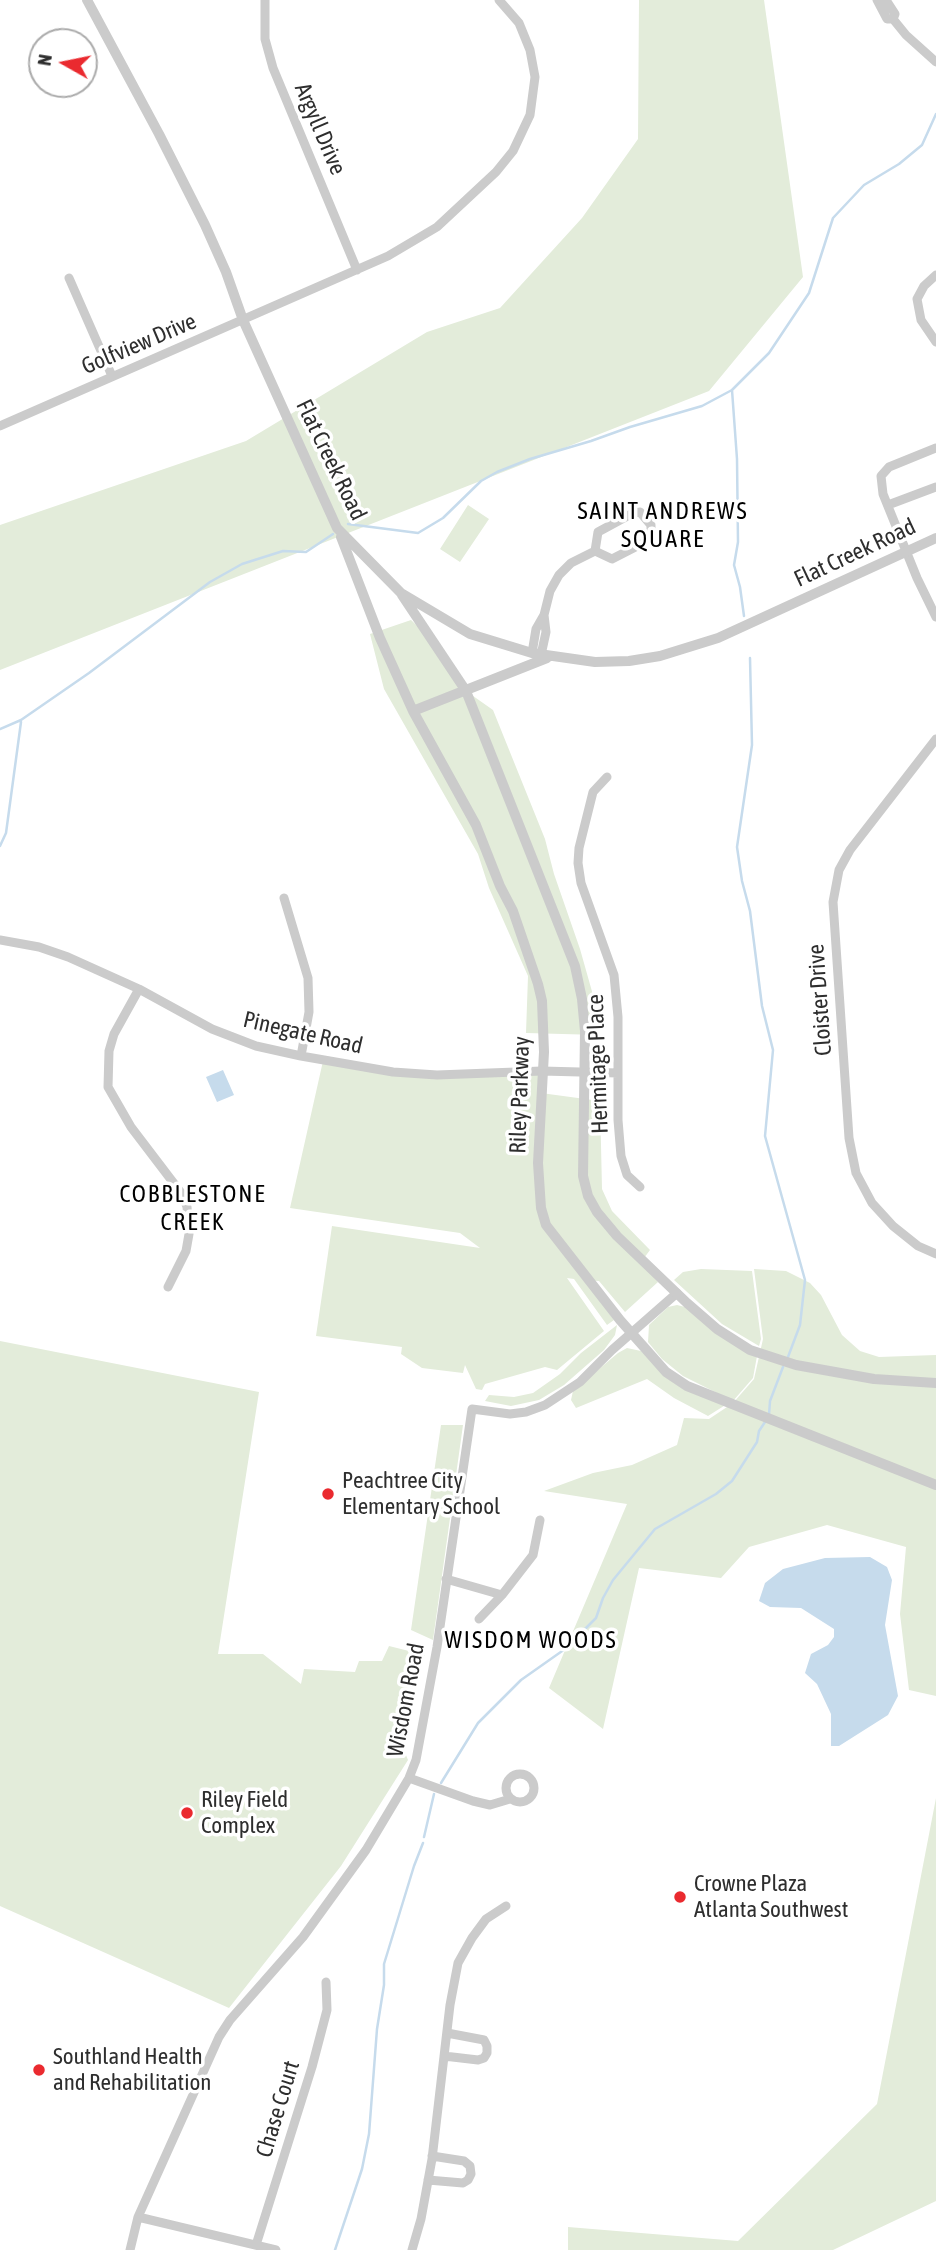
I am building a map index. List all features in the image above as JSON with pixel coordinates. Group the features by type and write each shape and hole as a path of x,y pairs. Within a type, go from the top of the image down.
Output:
{"street":[{"name":"Flat Creek Road","path":"87,0 205,225 243,320 337,527 401,593 470,634 540,655 595,662 629,661 672,653 718,638 936,538"},
{"name":"Argyll Drive","path":"265,0 265,39 274,68 357,270"},
{"name":"Golfview Drive","path":"0,426 357,270 414,243 438,227 496,172 513,150 530,115 534,66 519,23 499,0"},
{"path":"877,0 887,19 893,19"},
{"path":"886,0 895,14 893,19"},
{"path":"893,19 906,35 936,62"},
{"path":"936,275 924,285 917,299 921,320 936,342"},
{"path":"69,278 113,376"},
{"path":"936,447 889,467 881,476 883,494 936,617"},
{"path":"888,505 936,487"},
{"path":"639,512 651,525 651,539 612,559 595,551 597,532 633,513 639,512"},
{"name":"Riley Parkway","path":"337,527 380,638 413,711 475,825 513,911 532,963 542,1001 538,1163 541,1208 546,1225 631,1334 666,1372 687,1385 936,1485"},
{"path":"413,711 466,691 540,655 536,628 544,615 550,591 559,575 571,563 595,551"},
{"path":"401,593 466,691 575,966 583,1013 583,1176 587,1196 617,1236 717,1329 736,1343 765,1356 796,1365 874,1379 936,1383"},
{"name":"Cloister Drive","path":"936,739 848,853 839,870 833,902 849,1138 856,1173 872,1203 893,1226 918,1245 936,1254"},
{"name":"Hermitage Place","path":"607,777 593,792 578,863 581,883 614,975 618,1017 621,1156 627,1175 640,1187"},
{"path":"284,898 308,978 309,1005 300,1056"},
{"name":"Pinegate Road","path":"0,940 39,947 68,957 139,989 212,1030 256,1046 300,1056 393,1072 437,1075 542,1071 618,1073"},
{"path":"139,989 114,1034 108,1087 131,1127 182,1194 187,1207 189,1234 186,1251 168,1287"},
{"name":"Wisdom Road","path":"130,2250 138,2217 219,2037 230,2020 303,1937 366,1850 409,1778 421,1739 472,1409 510,1414 545,1405 580,1382 677,1293"},
{"path":"479,1619 502,1595 533,1555 540,1520"},
{"path":"446,1578 502,1595"},
{"path":"409,1778 473,1801 491,1804 510,1799"},
{"path":"412,2250 432,2156 458,1963 486,1919 506,1906"},
{"name":"Chase Court","path":"256,2245 312,2067 327,2010 326,1982"},
{"path":"444,2056 478,2060 484,2058 487,2053 484,2040 447,2034"},
{"path":"428,2180 463,2183 471,2174 470,2166 464,2161 432,2156"},
{"path":"138,2217 276,2250"}],"green space":[{"path":"639,0 764,0 803,277 709,391 0,670 0,525 246,441 427,332 500,308 582,218 638,139"},
{"path":"468,505 489,519 460,562 440,549"},
{"path":"411,620 430,638 466,691 493,710 545,839 593,995 599,1035 526,1033 528,976 489,888 478,854 384,689 370,634"},
{"path":"323,1061 423,1074 542,1071 541,1093 600,1101 602,1189 612,1211 650,1250 641,1262 658,1282 625,1312 599,1281 584,1280 614,1320 607,1325 574,1279 567,1278 604,1331 557,1370 545,1367 485,1384 482,1390 476,1389 465,1365 463,1373 422,1368 401,1354 402,1347 316,1336 332,1226 480,1248 460,1233 290,1208"},
{"path":"701,1269 752,1271 761,1339 759,1346 722,1324 674,1280 683,1272"},
{"path":"754,1269 786,1271 810,1283 821,1295 842,1335 860,1351 879,1357 936,1355 936,1696 909,1690 900,1614 906,1547 827,1525 749,1547 721,1578 639,1568 603,1729 549,1688 627,1504 544,1491 593,1473 632,1465 677,1445 684,1418 709,1419 733,1403 754,1379 763,1339"},
{"path":"677,1305 689,1308 757,1356 753,1378 733,1401 683,1376 662,1359 648,1342 649,1325 668,1307"},
{"path":"617,1325 615,1335 604,1350 564,1385 539,1400 511,1406 485,1401 489,1395 514,1397 533,1393 560,1374 581,1353"},
{"name":"Riley Field Complex","path":"0,1341 259,1392 218,1654 263,1654 301,1684 304,1669 355,1672 359,1661 382,1661 389,1646 425,1655 401,1743 408,1760 341,1866 229,2008 0,1906"},
{"path":"627,1348 641,1351 672,1381 727,1404 708,1416 674,1398 647,1379 576,1408 571,1400 573,1391"},
{"path":"441,1425 463,1425 433,1640 411,1630"},
{"path":"936,1798 936,2201 833,2250 568,2250 568,2227 738,2241 877,2104"}],"water":[{"path":"223,1070 234,1095 217,1102 206,1077"},
{"path":"870,1557 887,1567 892,1580 885,1625 898,1696 888,1715 839,1746 831,1746 831,1714 817,1684 805,1673 811,1654 828,1645 834,1637 834,1629 801,1608 770,1607 759,1601 765,1583 783,1569 825,1558"}],"waterway":[{"path":"348,524 418,533 443,518 481,481 497,472 530,459 702,406 732,390 769,353 809,293 833,218 864,185 899,164 922,145 936,114"},
{"path":"732,390 737,459 738,542 734,565 744,616"},
{"path":"0,729 21,720 89,673 210,582 242,564 283,551 306,552 333,534"},
{"path":"750,658 752,745 737,847 750,911 762,1006 773,1050 765,1136 805,1280 800,1325 788,1357"},
{"path":"0,846 6,833 21,722"},
{"path":"769,1415 770,1401 783,1367"},
{"path":"441,1783 478,1723 521,1680 565,1649 596,1618 613,1580 655,1529 716,1494 732,1481 757,1442 759,1431 765,1422"},
{"path":"424,1837 434,1794"},
{"path":"335,2250 362,2169 369,2134 384,1964 423,1843"}],"place":[{"name":"Peachtree City Elementary School","path":"328,1494"},
{"name":"Riley Field Complex","path":"187,1813"},
{"name":"Crowne Plaza Atlanta Southwest","path":"680,1897"},
{"name":"Southland Health and Rehabilitation","path":"39,2070"}],"district":[{"name":"SAINT ANDREWS SQUARE","path":"663,525"},
{"name":"COBBLESTONE CREEK","path":"193,1208"},
{"name":"WISDOM WOODS","path":"531,1640"}]}
